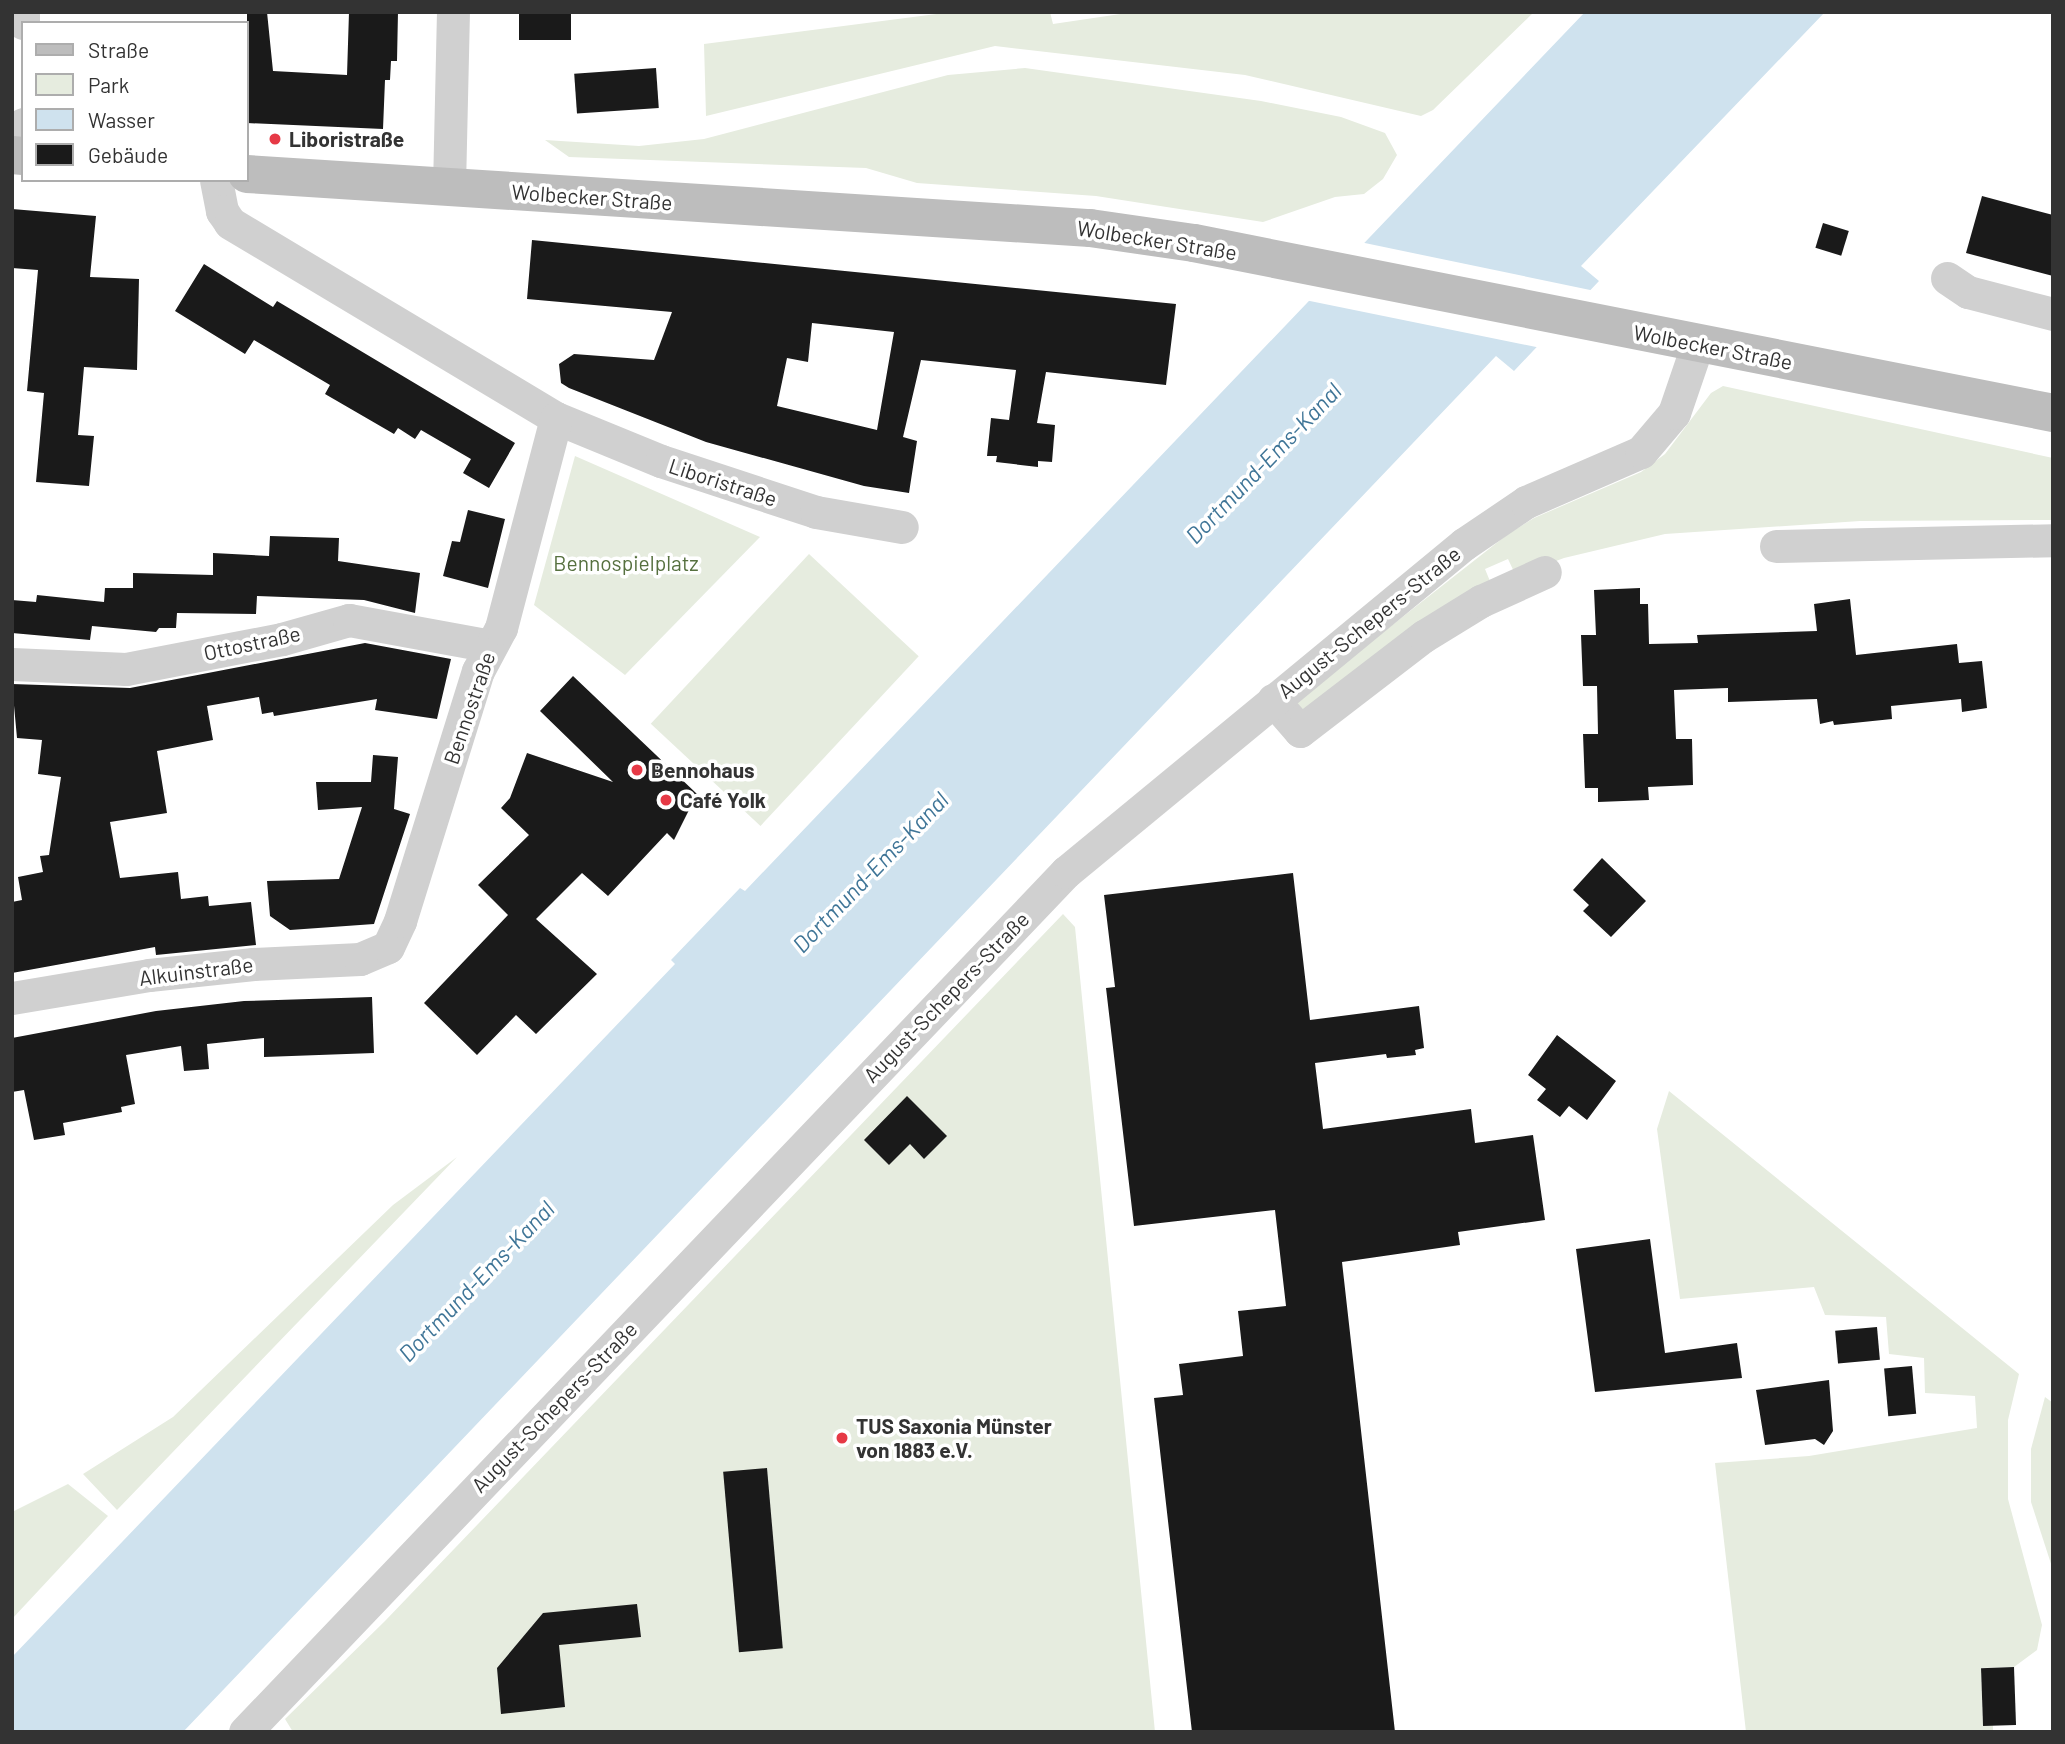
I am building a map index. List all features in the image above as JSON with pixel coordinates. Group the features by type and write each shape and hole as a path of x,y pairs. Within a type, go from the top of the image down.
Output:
{"main road":[{"name":"Wolbecker Straße","path":"248,174 1090,228 1300,265 2053,414"}],"street":[{"path":"449,187 453,12"},
{"name":"Liboristraße","path":"216,182 222,211 230,223 556,418 661,461 804,509 902,527"},
{"path":"1947,278 1968,292 2053,314"},
{"name":"August-Schepers-Straße","path":"245,1732 1046,892 1273,700 1502,517 1641,452 1674,413 1698,343"},
{"name":"Bennostraße","path":"381,953 400,921 478,671 513,589 556,418"},
{"path":"1776,545 2053,540"},
{"path":"1273,700 1300,731 1424,636 1481,601 1545,572"},
{"name":"Ottostraße","path":"12,664 126,668 282,639 349,620 490,646"},
{"name":"Alkuinstraße","path":"12,998 149,975 253,964 360,959 381,953"}],"green space":[{"path":"952,12 1050,12 1053,24 1134,12 1534,12 1433,110 1421,116 1245,75 995,46 706,116 704,44"},
{"path":"1025,68 1261,101 1341,117 1385,133 1397,155 1383,179 1364,194 1335,197 1263,222 1096,196 917,183 866,168 569,157 545,140 639,146 704,139 948,75"},
{"path":"1723,386 2053,458 2053,520 1860,521 1665,534 1564,558 1516,576 1508,559 1485,569 1492,586 1308,714 1288,707 1508,534 1534,518 1641,472 1665,454 1711,393"},
{"name":"Bennospielplatz","path":"575,456 760,537 625,675 534,605"},
{"path":"809,554 919,656 760,826 651,724"},
{"name":"TUS Saxonia Münster von 1883 e.V.","path":"1063,914 1075,927 1155,1732 293,1732 285,1719 385,1621"},
{"path":"1669,1091 2019,1374 2008,1420 2008,1499 2042,1625 2037,1650 2014,1667 1981,1668 1983,1725 1993,1725 1993,1732 1746,1732 1715,1463 1809,1456 1977,1428 1975,1396 1925,1393 1924,1358 1889,1354 1886,1317 1825,1315 1814,1287 1680,1299 1657,1129"},
{"path":"457,1157 117,1510 83,1474 173,1417 393,1205"},
{"path":"2045,1397 2053,1403 2053,1570 2031,1502 2031,1449"},
{"path":"68,1484 108,1516 12,1619 12,1512"}],"water":[{"name":"Dortmund-Ems-Kanal","path":"1585,12 1825,12 1581,266 1599,281 1514,371 1496,356 183,1732 12,1732 12,1657 675,964 671,960 740,888 745,891"}],"pier":[{"path":"1360,242 1595,291 1541,348 1305,300"}],"building":[{"path":"247,12 267,12 273,71 347,75 349,12 398,12 397,61 391,61 390,80 385,80 383,129 248,123"},
{"path":"519,12 571,12 571,40 519,40"},
{"path":"656,68 659,108 577,114 574,74"},
{"path":"1982,196 2053,215 2053,276 1966,253"},
{"path":"12,209 96,216 90,277 139,279 137,370 84,367 78,435 94,436 89,486 36,482 44,393 27,391 38,270 12,268"},
{"path":"1823,223 1849,231 1841,256 1815,248"},
{"path":"532,240 1176,304 1166,385 1046,372 1037,423 1055,425 1052,462 1038,461 1038,467 996,462 997,456 987,456 991,418 1009,420 1016,370 921,360 903,437 917,441 909,493 864,486 706,442 569,388 561,383 559,364 574,354 654,360 672,312 527,299","holes":["812,323 894,332 877,430 777,406 787,358 808,362"]},
{"path":"204,264 273,307 277,301 515,443 489,488 463,473 471,459 421,430 415,439 398,428 394,434 325,394 330,385 254,340 245,354 175,311"},
{"path":"468,510 505,519 488,588 443,576 452,541 460,542"},
{"path":"270,536 339,538 338,561 420,573 415,613 364,600 257,596 256,614 177,613 176,628 159,628 156,632 92,626 90,640 12,633 12,600 36,602 37,595 104,602 105,588 133,588 133,573 213,575 213,553 269,556"},
{"path":"1640,588 1640,604 1648,604 1649,644 1698,643 1697,635 1817,631 1814,604 1850,599 1856,655 1957,644 1959,663 1982,661 1987,708 1962,712 1961,699 1891,706 1892,719 1834,725 1833,721 1820,724 1817,699 1728,702 1728,688 1674,690 1676,739 1692,739 1693,785 1648,787 1649,800 1598,802 1598,788 1585,788 1583,734 1598,734 1597,686 1583,686 1581,635 1596,635 1594,590"},
{"path":"365,643 451,659 437,719 375,710 377,699 274,716 273,712 262,714 259,697 207,706 213,740 157,751 167,813 110,822 120,878 178,872 181,899 208,896 209,906 251,902 256,945 156,955 155,947 12,973 12,902 22,900 18,877 43,872 40,856 49,855 61,777 38,774 42,740 17,738 12,684 130,688"},
{"path":"573,676 697,794 674,840 667,833 608,896 582,873 536,919 597,974 536,1034 516,1015 477,1055 424,1003 508,915 478,885 529,835 501,808 510,798 527,753 613,782 540,711"},
{"path":"373,755 398,757 394,809 410,814 374,924 290,930 270,916 267,881 339,879 362,807 318,810 316,782 371,782"},
{"path":"1602,858 1646,901 1611,937 1583,911 1589,905 1573,890"},
{"path":"1293,873 1310,1020 1419,1006 1424,1048 1415,1050 1416,1055 1387,1058 1386,1054 1315,1063 1323,1129 1471,1109 1475,1143 1533,1135 1545,1220 1458,1232 1460,1245 1342,1262 1395,1732 1192,1732 1154,1398 1183,1395 1179,1364 1243,1356 1238,1311 1286,1306 1275,1210 1134,1226 1106,988 1115,987 1104,895"},
{"path":"372,997 374,1053 264,1057 264,1038 207,1044 209,1069 184,1071 181,1046 126,1055 135,1104 121,1107 122,1112 63,1123 65,1135 34,1140 24,1090 12,1092 12,1038 156,1011 244,1001"},
{"path":"1557,1035 1616,1081 1587,1120 1569,1106 1560,1117 1537,1100 1546,1089 1528,1075"},
{"path":"907,1096 947,1136 924,1159 910,1144 889,1165 864,1140"},
{"path":"1650,1239 1665,1353 1737,1343 1742,1378 1595,1392 1576,1249"},
{"path":"1877,1327 1880,1360 1838,1364 1835,1331"},
{"path":"1912,1366 1916,1414 1888,1416 1884,1368"},
{"path":"1829,1380 1833,1431 1824,1445 1815,1439 1765,1445 1756,1390"},
{"path":"767,1468 783,1648 739,1652 723,1472"},
{"path":"637,1604 641,1637 559,1645 565,1707 501,1714 497,1668 543,1613"},
{"path":"2014,1667 2016,1725 1983,1726 1981,1668"}],"place":[{"name":"Liboristraße","path":"275,139"},
{"name":"Bennohaus","path":"637,770"},
{"name":"Café Yolk","path":"666,800"},
{"name":"TUS Saxonia Münster von 1883 e.V.","path":"842,1438"}]}
